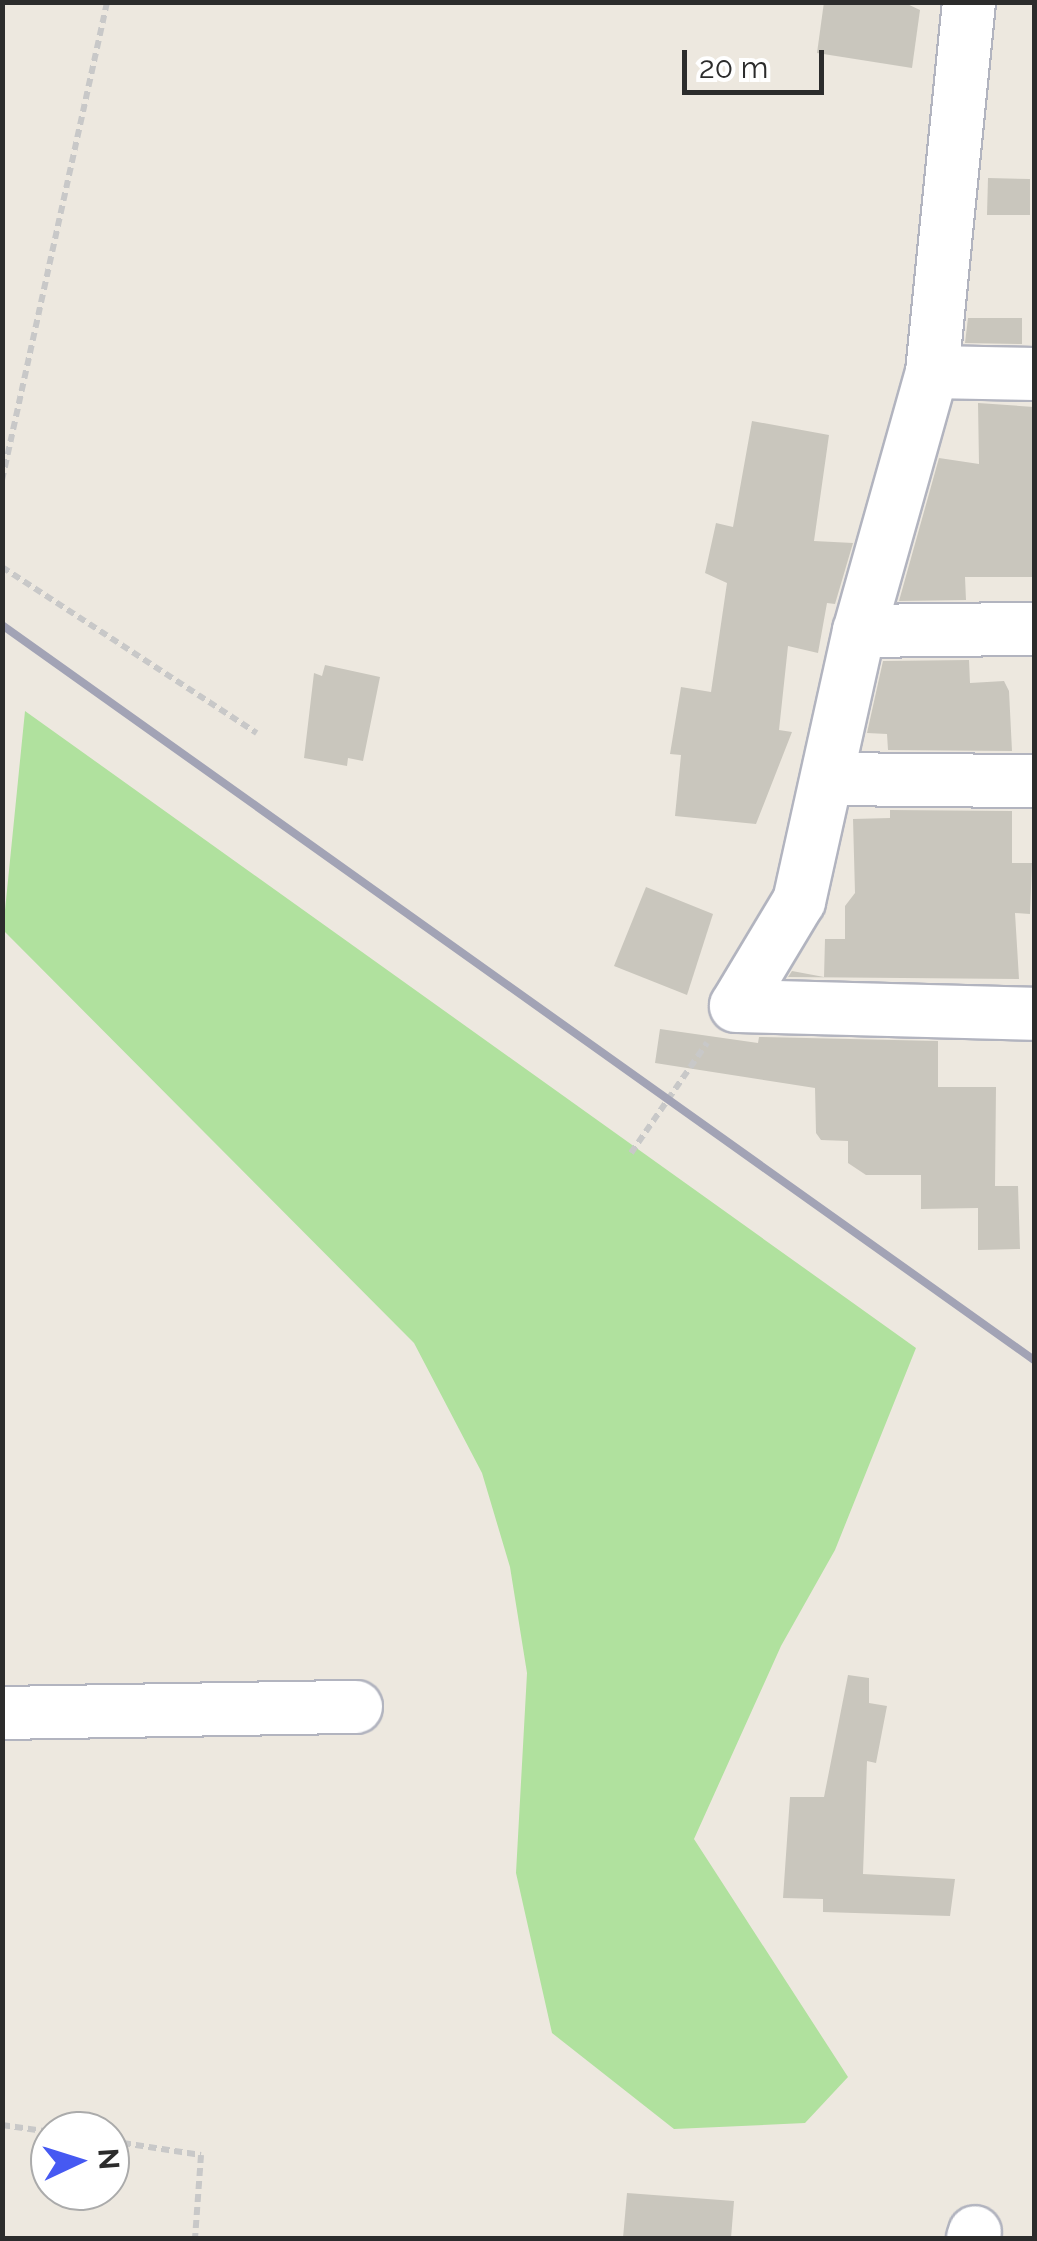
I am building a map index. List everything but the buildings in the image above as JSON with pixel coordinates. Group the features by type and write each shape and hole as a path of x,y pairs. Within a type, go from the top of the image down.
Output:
{"street":[{"path":"969,2 932,372 860,631 799,901 736,1006 1034,1014"},
{"path":"932,372 1034,374"},
{"path":"860,631 1034,629"},
{"path":"829,779 1034,780"},
{"path":"2,1713 356,1707"}],"path":[{"path":"2,480 107,2"},
{"path":"2,567 257,733"},
{"path":"631,1153 664,1097 736,1006"},
{"path":"2,2125 30,2129"},
{"path":"130,2144 201,2155 194,2238"}],"green space":[{"path":"25,711 916,1348 835,1550 781,1646 694,1839 848,2077 805,2123 674,2129 552,2033 516,1873 527,1673 510,1567 482,1473 414,1343 3,930"}],"railway":[{"path":"2,625 1034,1360"}]}
